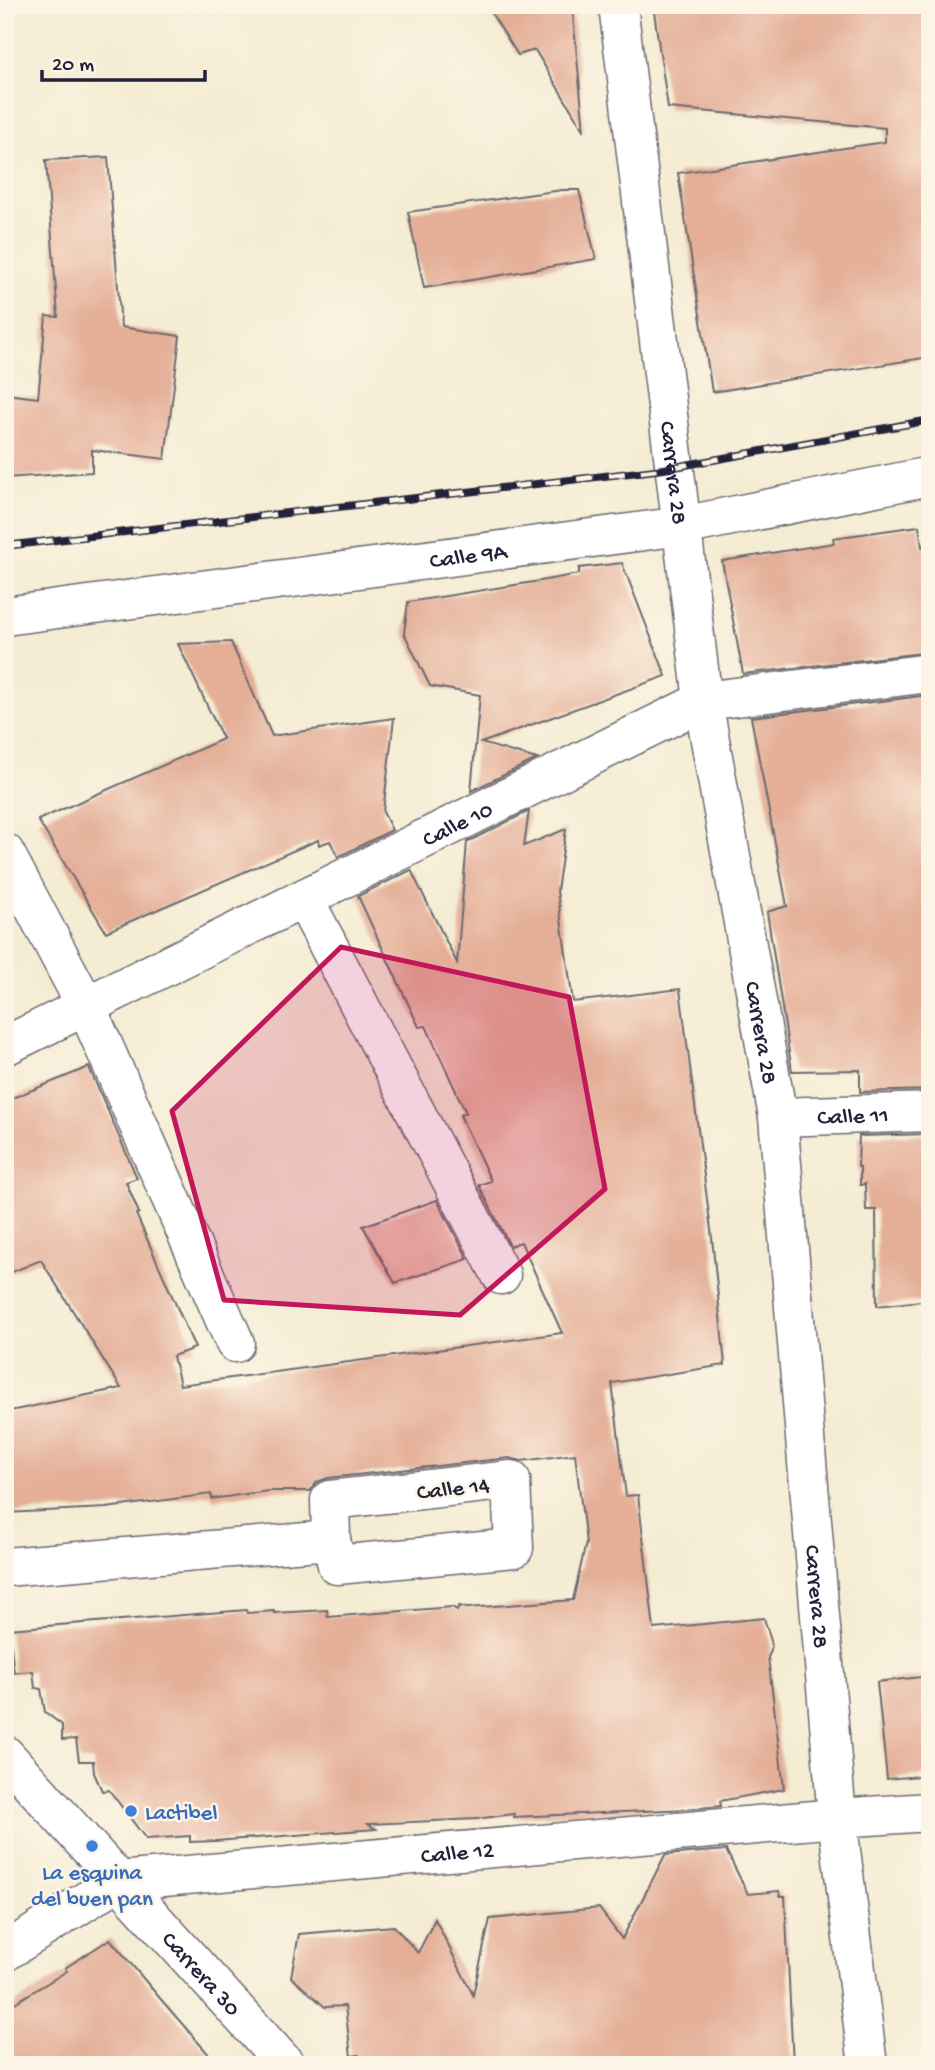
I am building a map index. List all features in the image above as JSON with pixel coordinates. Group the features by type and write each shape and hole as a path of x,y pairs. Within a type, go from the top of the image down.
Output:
{"street":[{"name":"Carrera 28","path":"618,5 704,701 778,1116 837,1818 868,2065"},
{"name":"Calle 9A","path":"5,616 682,526 930,476"},
{"name":"Calle 10","path":"5,1046 704,701 930,673"},
{"path":"5,853 86,1006 235,1343"},
{"path":"304,900 501,1275"},
{"name":"Calle 11","path":"778,1116 930,1112"},
{"name":"Calle 14","path":"510,1480 514,1548 337,1565 331,1539 330,1500 510,1480"},
{"path":"5,1567 331,1539"},
{"name":"Carrera 30","path":"5,1755 286,2065"},
{"name":"Calle 12","path":"5,1952 118,1881 930,1812"}],"highlighted area":[{"path":"341,947 569,997 605,1189 460,1315 224,1300 172,1111"}],"building":[{"path":"486,5 572,5 584,131 535,50 518,55"},
{"path":"653,5 930,5 930,357 712,392 678,173 885,142 885,128 668,108"},
{"path":"108,157 121,327 180,336 165,459 92,450 92,472 5,478 5,394 38,398 46,316 58,317 46,160"},
{"path":"562,190 579,190 596,259 424,288 408,212"},
{"path":"919,526 922,547 930,546 930,652 743,674 722,561 834,543 833,538"},
{"path":"622,563 666,676 481,743 537,759 471,791 480,695 430,686 404,633 408,602 579,574 579,568"},
{"path":"231,642 272,736 394,718 383,812 392,830 338,857 330,841 319,845 318,840 106,932 38,820 223,739 178,644"},
{"path":"930,695 930,1090 860,1092 860,1070 792,1071 767,912 787,906 751,717"},
{"path":"529,811 524,846 566,829 557,891 573,1002 680,989 712,1238 725,1365 612,1383 626,1496 638,1495 654,1629 764,1618 771,1641 768,1657 784,1789 720,1801 721,1806 688,1809 514,1817 514,1814 476,1819 368,1824 376,1829 215,1841 190,1842 190,1836 146,1839 109,1790 102,1791 94,1773 93,1761 79,1761 76,1739 62,1740 62,1725 45,1712 41,1689 35,1688 33,1671 14,1673 9,1629 246,1610 247,1613 274,1613 327,1610 328,1617 573,1600 586,1543 575,1454 522,1461 509,1458 328,1478 317,1482 310,1491 268,1491 212,1499 211,1494 106,1508 5,1513 5,1412 121,1388 41,1260 5,1275 5,1101 89,1067 137,1178 126,1182 139,1213 136,1214 195,1348 173,1356 180,1385 562,1333 521,1242 510,1246 479,1185 491,1181 460,1115 466,1113 426,1026 419,1027 358,896 411,870 457,963 467,842"},
{"path":"930,1134 930,1300 877,1306 876,1210 866,1210 865,1184 860,1185 859,1136"},
{"path":"437,1200 468,1259 395,1283 363,1226"},
{"path":"930,1676 930,1775 887,1779 877,1682"},
{"path":"726,1850 748,1894 779,1891 780,1896 785,1896 793,2065 360,2065 359,2055 351,2056 345,2006 325,2007 291,1977 299,1934 394,1926 418,1953 435,1919 473,1995 490,1919 599,1908 622,1939 665,1855"},
{"path":"110,1939 218,2065 5,2065 5,2009 67,1971 65,1968"}],"railway":[{"path":"5,546 664,469 930,420"}],"place":[{"name":"Lactibel","path":"131,1811"},
{"name":"La esquina del buen pan","path":"92,1846"}]}
